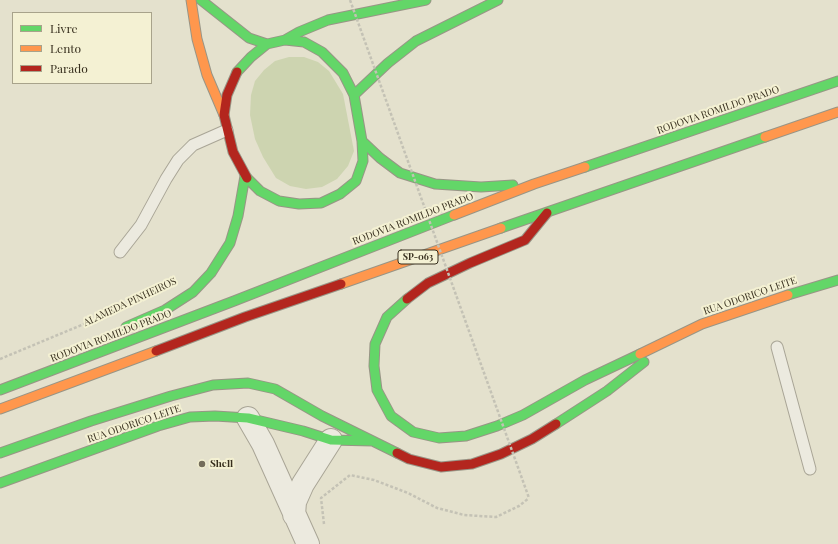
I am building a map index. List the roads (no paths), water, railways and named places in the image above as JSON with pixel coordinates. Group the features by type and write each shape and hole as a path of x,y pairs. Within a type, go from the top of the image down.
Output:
{"main road":[{"path":"191,0 197,39 207,75 224,115 233,152 245,176 260,191 279,201 300,204 321,204 340,194 356,181 363,161 362,141 354,95 343,73 322,52 304,42 285,40 267,44 251,58 235,74 227,95 224,115"},
{"path":"201,0 249,38 267,44"},
{"path":"285,40 298,32 328,20 426,0"},
{"path":"354,95 388,62 416,41 498,0"},
{"name":"RODOVIA ROMILDO PRADO","path":"0,390 534,184 838,81"},
{"name":"SP-063","path":"0,409 245,317 838,112"},
{"path":"362,141 400,173 435,184 481,187 534,184"},
{"path":"115,332 165,310 193,292 211,273 230,244 238,216 245,176"},
{"path":"546,213 525,240 470,263 428,283 401,303 387,317 375,344 374,366 377,390 391,416 413,432 439,438 466,436 497,426 523,415 585,380 671,340"},
{"name":"RUA ODORICO LEITE","path":"671,340 702,324 725,315 838,280"},
{"path":"0,453 91,421 171,396 213,385 248,383 275,390 322,416 409,459 441,467 472,464 501,454 532,439 607,391 671,340"},
{"path":"0,385 43,364"},
{"name":"RUA ODORICO LEITE","path":"0,483 158,426 190,417 215,416 248,418 303,431 331,440 373,441"}],"street":[{"path":"248,418 263,444 308,544"},
{"path":"294,515 295,502 303,484 331,440"}],"lane":[{"path":"120,252 141,225 178,160 193,145 227,130"},
{"path":"777,347 810,469"}],"place":[{"name":"Shell","path":"202,464"}]}
